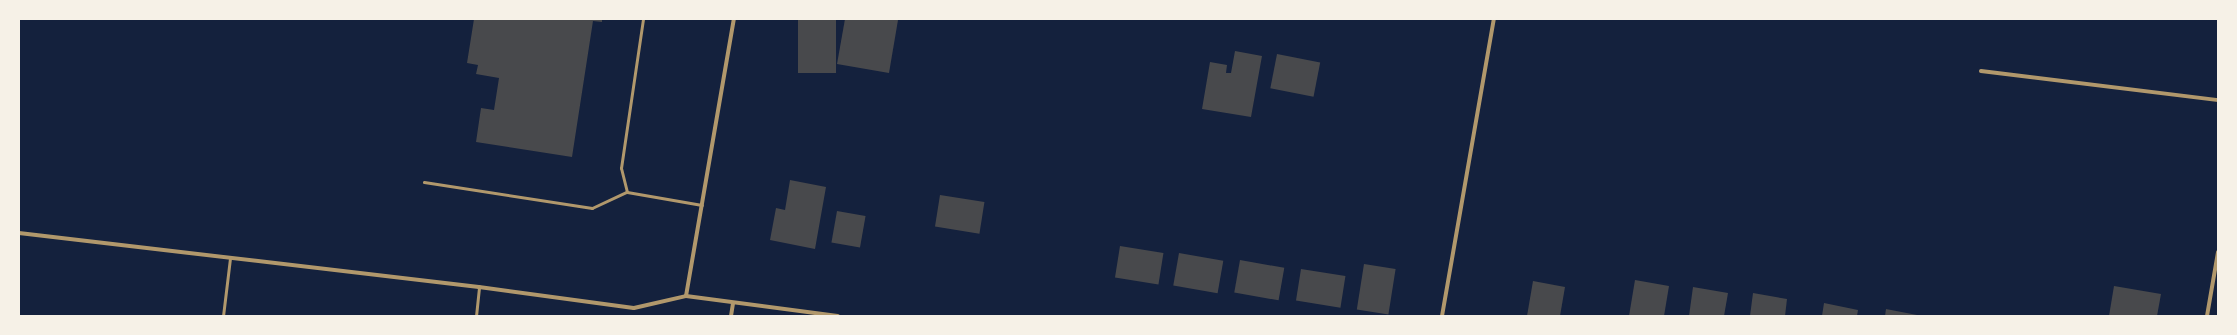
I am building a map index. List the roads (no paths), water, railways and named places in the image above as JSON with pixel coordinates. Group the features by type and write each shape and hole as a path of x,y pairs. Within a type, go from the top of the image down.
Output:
{"street":[{"path":"686,296 734,19"},
{"path":"1442,316 1494,19"},
{"path":"1981,70 2218,100"},
{"path":"19,233 479,287 634,308 686,296 733,304 838,316"},
{"path":"2207,316 2218,252"},
{"path":"731,316 733,304"}],"lane":[{"path":"627,192 621,168 643,19"},
{"path":"424,182 592,208 627,192 702,206"},
{"path":"223,316 230,258"},
{"path":"476,316 479,287"}]}
